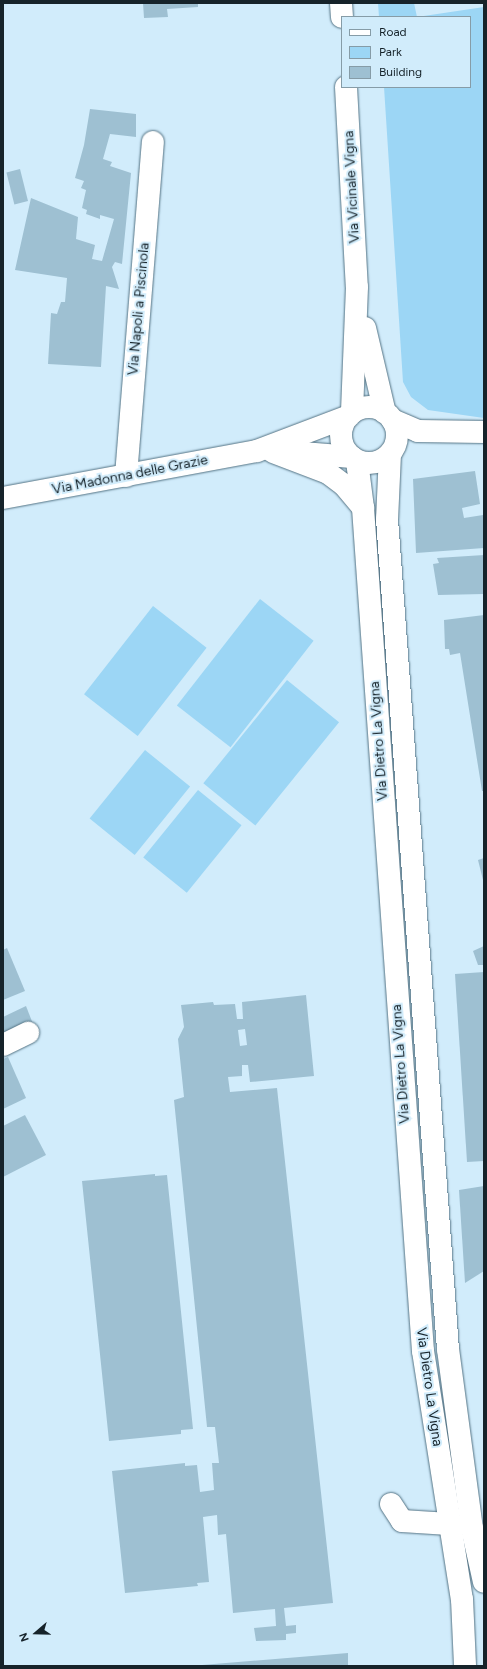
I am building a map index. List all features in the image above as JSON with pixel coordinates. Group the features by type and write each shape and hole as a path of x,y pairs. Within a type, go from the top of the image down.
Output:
{"street":[{"path":"341,3 342,16"},
{"name":"Via Vicinale Vigna","path":"346,88 357,287 351,414"},
{"name":"Via Napoli a Piscinola","path":"126,476 153,142"},
{"name":"Via Vicinale Vigna","path":"357,287 370,357 388,416"},
{"path":"418,431 392,448 375,462 354,459 344,448 341,438 343,426 351,414 367,408 388,416 418,431 484,432"},
{"name":"Via Madonna delle Grazie","path":"3,498 265,451 351,414"},
{"path":"388,416 396,430 392,448"},
{"name":"Via Dietro La Vigna","path":"392,448 387,519 447,1341 472,1528 484,1582"},
{"path":"265,451 328,473 344,485 363,508"},
{"name":"Via Madonna delle Grazie","path":"265,451 354,459"},
{"name":"Via Dietro La Vigna","path":"354,459 363,508 423,1351 462,1599 464,1666"},
{"path":"3,1045 28,1033"},
{"path":"391,1504 402,1521 449,1524"}],"green space":[{"path":"378,3 414,3 417,16 379,16"},
{"path":"484,7 484,418 428,410 411,397 403,382 384,88 471,88 471,16 424,16"},
{"path":"260,599 314,641 230,747 177,705"},
{"path":"153,606 207,648 138,736 84,694"},
{"path":"287,680 339,722 255,826 203,783"},
{"path":"145,750 190,787 135,855 90,818"},
{"path":"198,790 242,825 187,893 143,858"}],"building":[{"path":"143,3 198,3 198,7 167,9 168,17 144,18"},
{"path":"90,109 136,114 136,137 110,134 103,159 112,162 110,166 131,173 122,264 115,262 112,267 119,289 106,286 101,367 48,364 51,313 57,314 61,302 65,302 67,278 15,270 31,198 78,217 76,239 95,245 92,259 102,261 114,219 100,215 100,219 86,214 87,210 82,208 86,190 81,188 84,181 75,178 84,145"},
{"path":"20,169 28,201 14,204 6,172"},
{"path":"475,471 480,504 462,508 464,518 483,515 484,548 416,553 413,479"},
{"path":"484,555 484,594 438,595 433,564 439,563 437,558"},
{"path":"484,615 484,791 482,791 460,653 450,655 449,649 445,649 444,620"},
{"path":"484,858 484,880 483,880 478,860"},
{"path":"484,946 484,965 478,965 473,951"},
{"path":"7,948 25,991 3,1000 3,950"},
{"path":"484,972 484,1161 467,1162 455,974"},
{"path":"306,995 314,1076 250,1082 248,1065 242,1065 242,1076 228,1077 230,1092 277,1088 333,1603 284,1608 286,1626 296,1625 296,1633 286,1634 286,1640 256,1641 254,1628 276,1626 275,1609 233,1613 226,1534 218,1535 217,1515 203,1517 209,1582 197,1583 198,1586 125,1593 112,1471 185,1463 185,1466 197,1465 200,1492 214,1490 212,1463 219,1463 215,1427 207,1427 174,1100 184,1097 178,1039 184,1027 181,1005 213,1002 214,1005 235,1004 237,1019 243,1019 242,1002","holes":["245,1029 247,1045 240,1046 238,1030"]},
{"path":"26,1006 33,1024 3,1037 3,1017"},
{"path":"8,1057 26,1098 3,1109 3,1059"},
{"path":"25,1115 46,1155 3,1177 3,1126"},
{"path":"155,1174 155,1176 167,1175 193,1429 181,1430 181,1434 109,1441 82,1181"},
{"path":"484,1186 484,1271 465,1283 459,1190"},
{"path":"348,1653 348,1666 202,1666 202,1665"}]}
